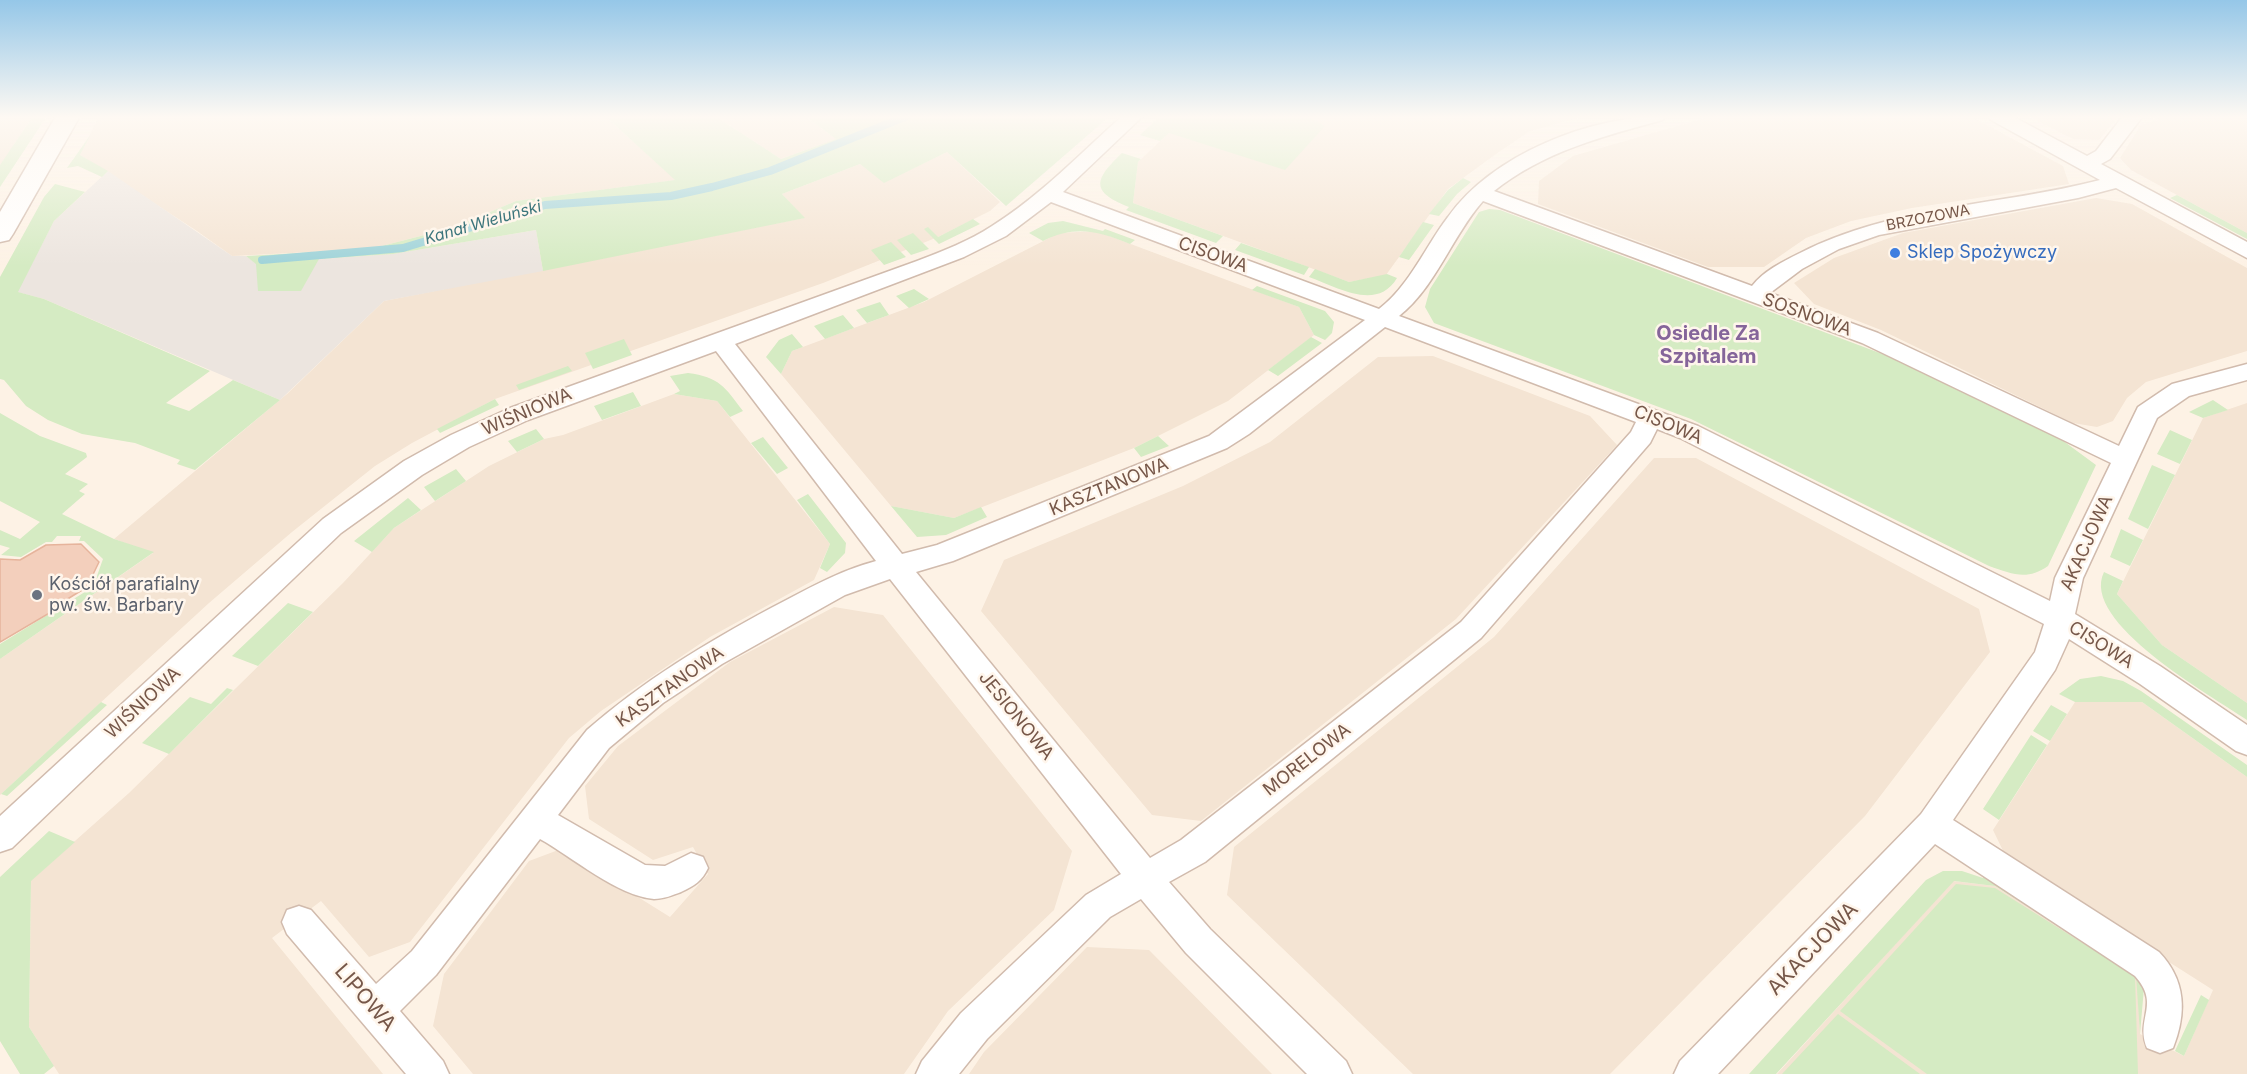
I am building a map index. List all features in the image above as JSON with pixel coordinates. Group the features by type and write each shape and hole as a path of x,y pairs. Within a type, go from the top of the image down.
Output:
{"street":[{"path":"0,234 39,166"},
{"name":"WIŚNIOWA","path":"0,837 291,564 372,495 460,441 519,414 956,253 1006,226 1049,194 1079,166"},
{"name":"KASZTANOWA","path":"376,1010 424,963 598,739 616,723 682,675 835,587 861,576 923,561 975,542 1218,442 1240,428 1383,317 1406,296 1460,215 1480,193 1522,166"},
{"path":"2091,166 2247,251"},
{"name":"BRZOZOWA","path":"1756,296 1769,281 1800,260 1826,246 1866,232 1910,220 2087,190 2118,181"},
{"name":"SOSNOWA","path":"1480,193 1895,348 2062,431 2125,459"},
{"name":"CISOWA","path":"1049,194 1651,416 1700,437 2058,618 2150,675 2247,742"},
{"name":"JESIONOWA","path":"720,340 896,567 1145,879 1198,941 1333,1074"},
{"name":"AKACJOWA","path":"1693,1074 1932,824 2045,662 2053,646 2068,578 2147,413 2181,390 2247,372"},
{"name":"MORELOWA","path":"935,1074 974,1026 1090,914 1193,850 1471,630 1641,437 1651,416"},
{"path":"534,820 560,832 635,878 652,884 666,882 691,868"},
{"path":"1932,824 2147,964 2159,976 2164,987 2166,1002 2160,1035"},
{"name":"LIPOWA","path":"299,922 430,1074"}],"shaded area":[{"path":"97,166 661,166 676,180 516,201 452,228 370,249 232,256"},
{"path":"854,166 863,166 884,182 917,166 962,166 1000,202 990,211 938,237 823,283 495,399 412,443 375,466 292,532 209,603 0,795 0,659 153,553 114,539 287,394 384,301 804,218 782,194"},
{"path":"1137,166 1479,166 1448,189 1386,275 1349,282 1133,203"},
{"path":"1559,166 2063,166 2069,184 1912,208 1851,221 1806,238 1764,267 1708,267 1538,204 1539,181"},
{"path":"2127,166 2247,166 2247,233"},
{"path":"108,171 232,256 246,256 256,263 393,254 536,230 543,271 384,301 280,400 44,299 17,292 54,221"},
{"path":"2096,198 2132,204 2247,268 2247,351 2146,382 2127,398 2113,421 2097,427 2073,423 1881,330 1814,304 1794,283 1834,258 1903,233"},
{"path":"1096,231 1299,307 1314,335 1228,401 1134,448 954,518 891,506 781,374 792,351 924,302 1059,233"},
{"path":"1433,356 1590,416 1617,445 1456,619 1201,821 1152,815 981,611 1004,560 1183,486 1270,442 1378,357"},
{"path":"674,394 717,401 830,544 814,580 710,637 601,711 569,738 410,942 369,957 321,901 272,938 383,1074 59,1074 29,1027 31,880 129,793 343,583 394,528 489,466 544,439 563,435"},
{"path":"2247,403 2247,703 2162,645 2117,594 2203,418"},
{"path":"1654,458 1696,458 1979,609 1990,652 1865,816 1610,1074 1413,1074 1227,895 1234,847 1494,637"},
{"path":"834,607 883,615 1072,851 1054,910 948,1011 904,1074 473,1074 433,1026 444,974 529,861 561,849 670,917 708,874 693,847 653,860 589,819 585,786 618,746 730,662"},
{"path":"2075,702 2142,702 2247,777 2247,1074 1777,1074 1953,881 1995,886 2137,975 2140,1034 2184,1056 2213,990 2007,859 1993,830"},
{"path":"1087,947 1149,950 1272,1074 969,1074 984,1052"}],"green space":[{"path":"0,166 14,166 0,187"},
{"path":"78,166 99,166 108,171 102,177"},
{"path":"660,166 854,166 782,194 805,218 543,271 536,230 393,254 319,259 301,291 258,291 256,264 246,256 370,249 452,228 516,201 675,180"},
{"path":"863,166 918,166 884,183"},
{"path":"962,166 1052,166 1006,206"},
{"path":"1110,166 1137,166 1133,203 1223,236 1216,243 1126,210 1129,207 1107,195 1102,189 1100,183"},
{"path":"1273,166 1289,166 1285,170"},
{"path":"1463,178 1471,182 1457,194 1439,216 1429,214 1448,190"},
{"path":"55,184 85,192 54,221 18,292 44,299 210,371 166,403 189,411 233,380 280,400 195,470 177,464 180,460 135,443 82,434 48,420 26,406 4,380 0,379 0,277 44,197"},
{"path":"2177,195 2247,233 2247,239 2170,198"},
{"path":"1489,209 1500,210 1893,358 2062,440 2096,465 2048,566 2040,571 2019,575 1989,566 1691,419 1434,323 1425,307 1430,289 1479,212"},
{"path":"973,219 980,224 939,244 924,229 928,227 938,237"},
{"path":"1063,221 1103,231 1105,229 1135,240 1130,244 1097,233 1076,231 1043,241 1029,233 1048,223"},
{"path":"1423,222 1434,225 1409,260 1399,257"},
{"path":"913,233 929,249 911,255 897,240"},
{"path":"891,242 906,257 884,265 871,250"},
{"path":"1241,243 1309,267 1304,275 1235,250"},
{"path":"1315,269 1349,282 1387,274 1397,278 1389,288 1379,294 1356,294 1309,277"},
{"path":"1257,286 1325,311 1334,322 1332,333 1325,340 1314,335 1299,307 1252,290"},
{"path":"914,289 929,299 909,308 896,296"},
{"path":"880,302 889,315 867,323 856,310"},
{"path":"843,315 854,328 825,339 814,326"},
{"path":"792,334 803,347 792,351 781,374 766,357 779,340"},
{"path":"1311,337 1322,343 1278,376 1268,370"},
{"path":"624,339 632,355 593,369 585,353"},
{"path":"568,366 572,371 519,390 516,385"},
{"path":"688,373 707,377 720,384 743,411 730,417 717,401 674,394 680,391 670,376"},
{"path":"633,392 641,406 602,420 594,406"},
{"path":"495,399 499,405 440,433 437,429"},
{"path":"2213,400 2228,410 2203,418 2189,412"},
{"path":"0,413 40,436 86,453 87,457 65,474 88,484 79,491 85,494 62,514 114,539 154,552 0,659 0,644 93,587 103,559 84,541 79,541 81,536 57,536 52,542 46,542 21,557 1,555 10,548 0,545 0,530 20,539 40,522 0,501"},
{"path":"536,429 544,439 517,452 508,441"},
{"path":"2170,430 2192,440 2180,464 2157,454"},
{"path":"1158,436 1169,446 1141,457 1134,448"},
{"path":"763,437 788,468 777,474 751,443"},
{"path":"2152,465 2175,475 2148,529 2128,519"},
{"path":"456,469 466,481 435,501 424,487"},
{"path":"808,494 846,543 845,553 827,572 820,568 830,544 797,500"},
{"path":"408,498 421,510 394,528 372,552 354,541"},
{"path":"891,506 954,518 981,507 987,517 946,535 917,537"},
{"path":"2121,529 2143,540 2130,566 2110,557"},
{"path":"2104,572 2123,581 2117,594 2162,645 2247,703 2247,720 2180,676 2129,634 2111,613 2102,592"},
{"path":"288,603 313,612 258,666 232,656"},
{"path":"2101,676 2123,681 2141,691 2247,765 2247,777 2142,702 2075,702 2059,694 2080,679"},
{"path":"227,688 233,690 169,754 142,743 190,697 211,704"},
{"path":"101,702 107,705 7,796 1,794"},
{"path":"2051,705 2067,714 2050,741 2033,731"},
{"path":"2031,735 2047,745 1999,820 1983,809"},
{"path":"49,831 75,842 31,881 29,1027 54,1066 44,1074 20,1074 0,1041 0,877"},
{"path":"1943,871 1962,871 1983,878 1984,872 2134,968 2144,988 2140,1034 2136,975 1995,886 1954,881 1776,1074 1749,1074 1926,880"},
{"path":"1956,884 1995,888 2135,976 2138,1074 1927,1074 1840,1011"},
{"path":"2201,995 2209,1000 2184,1056 2175,1051"},
{"path":"1838,1014 1920,1074 1782,1074"}],"building":[{"name":"Kościół parafialny pw. św. Barbary","path":"81,544 99,562 87,587 61,603 63,605 0,642 0,559 20,560 46,545"}],"waterway":[{"name":"Kanał Wieluński","path":"262,260 403,248 545,205 671,196 712,187 782,166"}],"place":[{"name":"Sklep Spożywczy","path":"1895,253"},
{"name":"Kościół parafialny pw. św. Barbary","path":"37,595"}],"district":[{"name":"Osiedle Za Szpitalem","path":"1708,346"}]}
